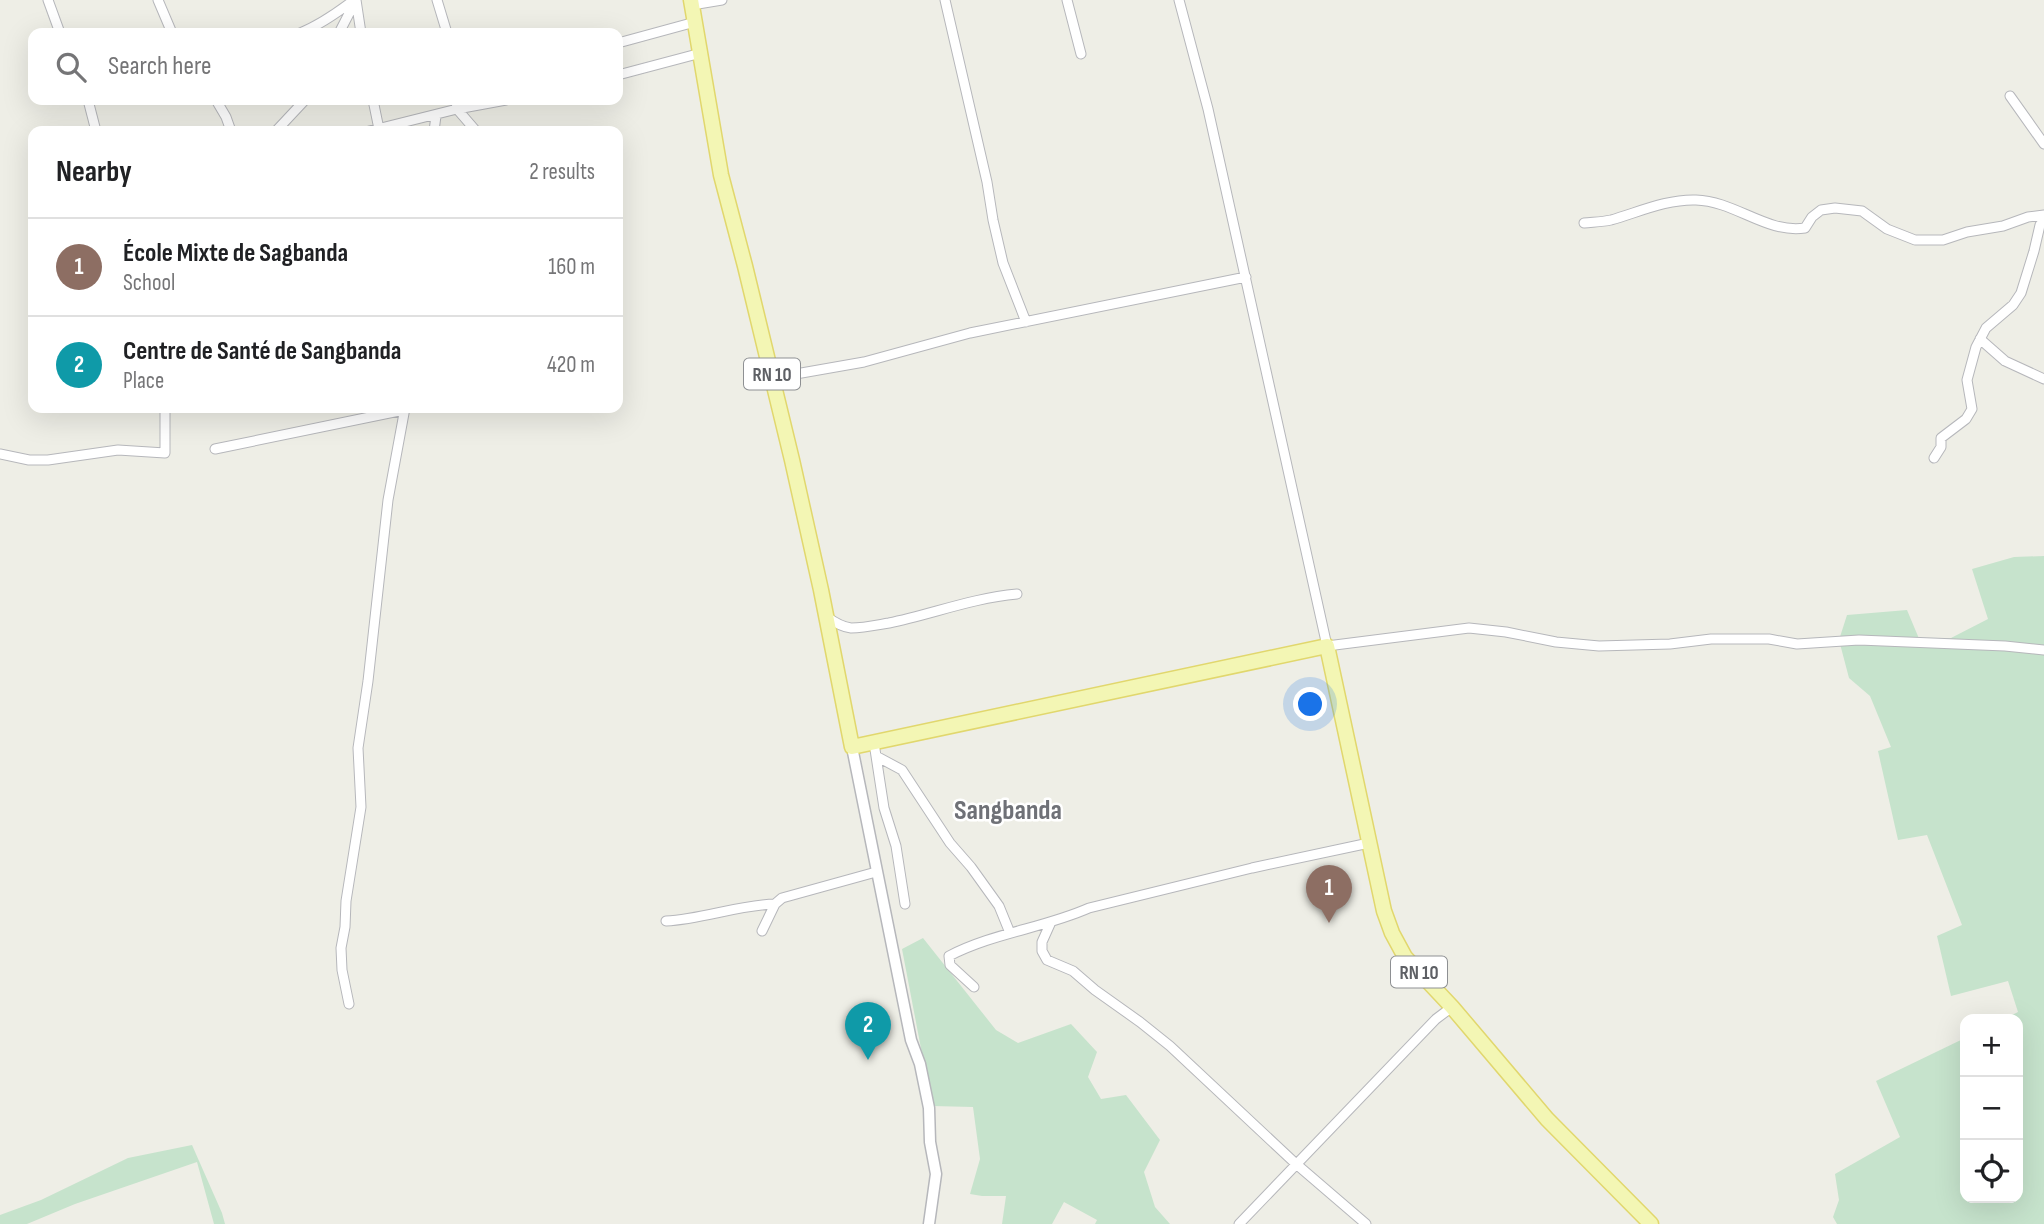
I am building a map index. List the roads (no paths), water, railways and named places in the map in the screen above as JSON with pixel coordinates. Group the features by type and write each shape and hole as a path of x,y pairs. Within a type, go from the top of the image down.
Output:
{"main road":[{"name":"RN 10","path":"692,2 721,175 772,377 827,617 852,747"},
{"name":"RN 10","path":"1327,646 1384,911 1405,957 1452,1007 1547,1119 1651,1224"},
{"path":"852,747 875,750 1327,646"}],"street":[{"path":"48,0 58,28"},
{"path":"158,0 170,28"},
{"path":"311,28 355,0"},
{"path":"341,28 355,0"},
{"path":"355,0 360,28"},
{"path":"437,0 445,28"},
{"path":"692,2 722,0"},
{"path":"945,0 1003,263 1026,321"},
{"path":"1067,0 1081,54"},
{"path":"1179,0 1208,109 1327,646 1469,628 1599,646 1658,645 1711,639 1769,639 1797,644 1859,640 2044,650"},
{"path":"623,42 695,22"},
{"path":"623,74 701,53"},
{"path":"2010,96 2044,144"},
{"path":"89,105 95,126"},
{"path":"219,105 229,126"},
{"path":"280,126 300,105"},
{"path":"373,105 374,126"},
{"path":"392,126 436,116 455,105"},
{"path":"458,105 472,126"},
{"path":"435,126 436,116"},
{"path":"1584,223 1608,221 1660,205 1695,200 1717,203 1780,229 1793,230 1805,228 1821,210 1835,208 1862,211 1887,229 1915,240 1943,240 2044,215"},
{"path":"1934,458 1941,447 1941,438 1966,419 1972,409 1967,380 1980,339 1986,328 2013,305 2021,293 2039,225 2044,221"},
{"path":"772,377 864,362 970,333 1246,277"},
{"path":"1980,339 2005,361 2044,379"},
{"path":"0,454 29,460 118,450 166,453 164,413"},
{"path":"215,449 386,413"},
{"path":"349,1004 342,970 341,948 350,866 361,807 358,748 388,500 404,413"},
{"path":"827,617 850,628 865,627 918,617 991,596 1017,594"},
{"path":"852,747 911,1040 920,1064 929,1108 930,1142 936,1174 929,1224"},
{"path":"875,750 884,808 896,846 905,904"},
{"path":"875,750 902,770 950,843 999,906 1010,933"},
{"path":"974,987 950,965 949,956 1010,933 1120,899 1369,843"},
{"path":"666,921 684,920 737,907 775,904 789,896 876,872"},
{"path":"762,931 775,904"},
{"path":"1051,922 1042,942 1042,951 1047,960 1073,971 1140,1021 1366,1224"},
{"path":"1239,1224 1436,1018 1452,1007"}],"place":[{"name":"École Mixte de Sagbanda","path":"1329,923"},
{"name":"Centre de Santé de Sangbanda","path":"868,1060"}],"district":[{"name":"Sangbanda","path":"1008,809"}]}
